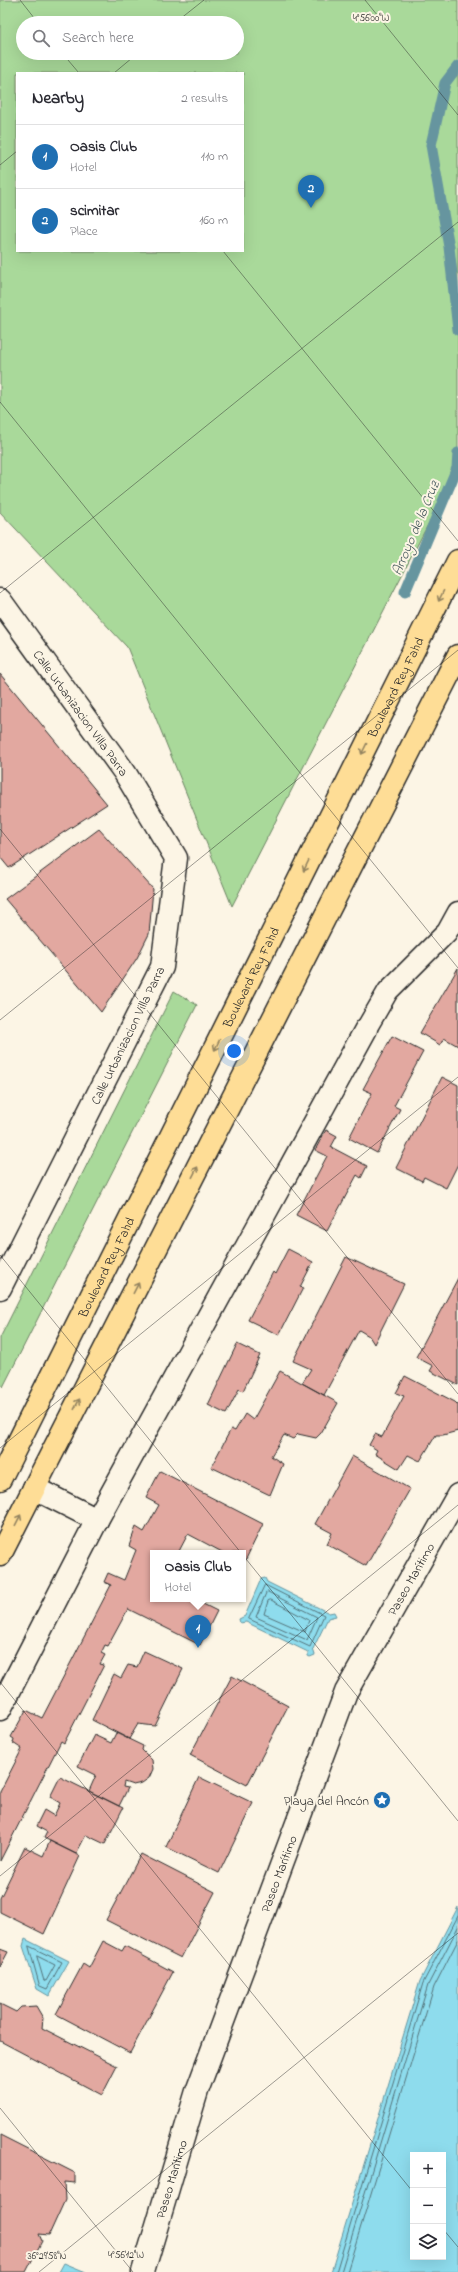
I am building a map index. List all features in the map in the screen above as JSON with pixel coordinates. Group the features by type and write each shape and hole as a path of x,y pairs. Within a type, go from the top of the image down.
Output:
{"main road":[{"name":"Boulevard Rey Fahd","path":"1,1476 458,561"},
{"path":"0,1555 458,656"}],"street":[{"name":"Calle Urbanizacion Villa Parra","path":"0,600 126,773 176,858 162,967 0,1288"},
{"path":"0,1709 97,1520 366,1029"},
{"path":"34,1488 97,1520"},
{"name":"Paseo Marítimo","path":"143,2272 197,2091 346,1692 458,1495"}],"lane":[{"path":"366,1029 388,991 447,932 458,912"}],"green space":[{"path":"0,0 458,0 458,466 232,906 127,647 0,512"},
{"path":"174,991 197,1005 3,1387 0,1383 0,1338"}],"water":[{"path":"265,1578 267,1582 329,1613 334,1612 336,1616 328,1618 313,1649 315,1655 310,1657 308,1656 308,1652 246,1622 240,1623 239,1619 245,1616 261,1579"},
{"path":"458,1907 458,2272 331,2272 420,1981"},
{"path":"25,1939 69,1961 49,1996 37,1989 23,1946"},
{"path":"64,2263 86,2272 59,2272"}],"building":[{"path":"0,674 107,804 9,868 0,857"},
{"path":"99,829 153,889 149,934 137,958 101,1012 5,899"},
{"path":"458,968 458,1046 444,1038 440,1045 420,1033"},
{"path":"392,1036 423,1052 394,1106 400,1109 377,1153 349,1138 372,1093 363,1089"},
{"path":"442,1077 458,1085 458,1164 446,1188 424,1177 422,1181 396,1168"},
{"path":"326,1130 337,1136 331,1147 367,1166 361,1178 357,1175 327,1231 296,1215 327,1156 315,1150"},
{"path":"288,1249 313,1262 300,1287 303,1288 279,1335 248,1320 273,1272 275,1274"},
{"path":"346,1257 404,1284 374,1344 369,1336 359,1330 324,1395 302,1383 311,1369 293,1361"},
{"path":"458,1278 458,1385 430,1371 433,1366 416,1357"},
{"path":"237,1344 260,1355 243,1391 239,1389 226,1414 208,1405"},
{"path":"280,1371 338,1403 321,1433 316,1438 298,1434 293,1439 284,1435 271,1456 283,1464 270,1495 211,1467 231,1429 235,1431 245,1414 253,1420"},
{"path":"405,1376 458,1405 458,1431 443,1435 436,1435 420,1461 408,1455 399,1469 375,1454 377,1450 369,1445 375,1434 382,1437 404,1396 396,1393"},
{"path":"352,1456 410,1489 366,1566 327,1544 332,1533 315,1524"},
{"path":"160,1471 263,1524 246,1559 246,1550 218,1550 188,1534 180,1550 150,1550 150,1602 199,1602 217,1611 200,1645 128,1609 108,1646 105,1645 101,1653 105,1655 100,1664 104,1665 64,1743 61,1741 0,1861 0,1792 22,1749 13,1743 14,1739 11,1737 26,1710 42,1718 111,1585 104,1582 108,1573 124,1580 136,1550 129,1546 136,1527 144,1532 159,1505 146,1498"},
{"path":"144,1651 183,1669 155,1726 138,1724 129,1739 92,1720 114,1674 121,1678 128,1665 137,1667"},
{"path":"232,1676 288,1706 247,1785 190,1755"},
{"path":"116,1733 143,1746 142,1750 152,1760 153,1769 149,1778 142,1783 133,1785 124,1782 123,1787 128,1788 119,1806 89,1791 96,1775 78,1766 94,1735 111,1743"},
{"path":"60,1777 123,1808 105,1844 86,1835 76,1854 44,1838 47,1832 36,1826 44,1810 54,1816 60,1803 50,1797"},
{"path":"199,1777 253,1803 219,1873 166,1847"},
{"path":"50,1841 80,1856 44,1934 0,1912 0,1898 25,1847 43,1856"},
{"path":"141,1854 215,1892 181,1958 106,1920"},
{"path":"103,1941 122,1951 125,1946 173,1972 130,2053 56,2014 83,1964 89,1968"},
{"path":"0,1949 8,1952 0,1967"},
{"path":"0,2004 16,2012 21,2007 36,2006 43,2018 42,2028 117,2066 102,2095 0,2041"},
{"path":"0,2135 75,2173 75,2183 64,2182 65,2200 49,2235 39,2234 42,2241 26,2272 0,2272"}],"waterway":[{"name":"Arroyo de la Cruz","path":"458,66 445,83 431,145 449,247 458,330"},
{"name":"Arroyo de la Cruz","path":"405,592 457,468 458,453"}],"place":[{"name":"scimitar","path":"311,208"},
{"name":"Oasis Club","path":"198,1648"},
{"name":"Playa del Ancón","path":"382,1800"}]}
